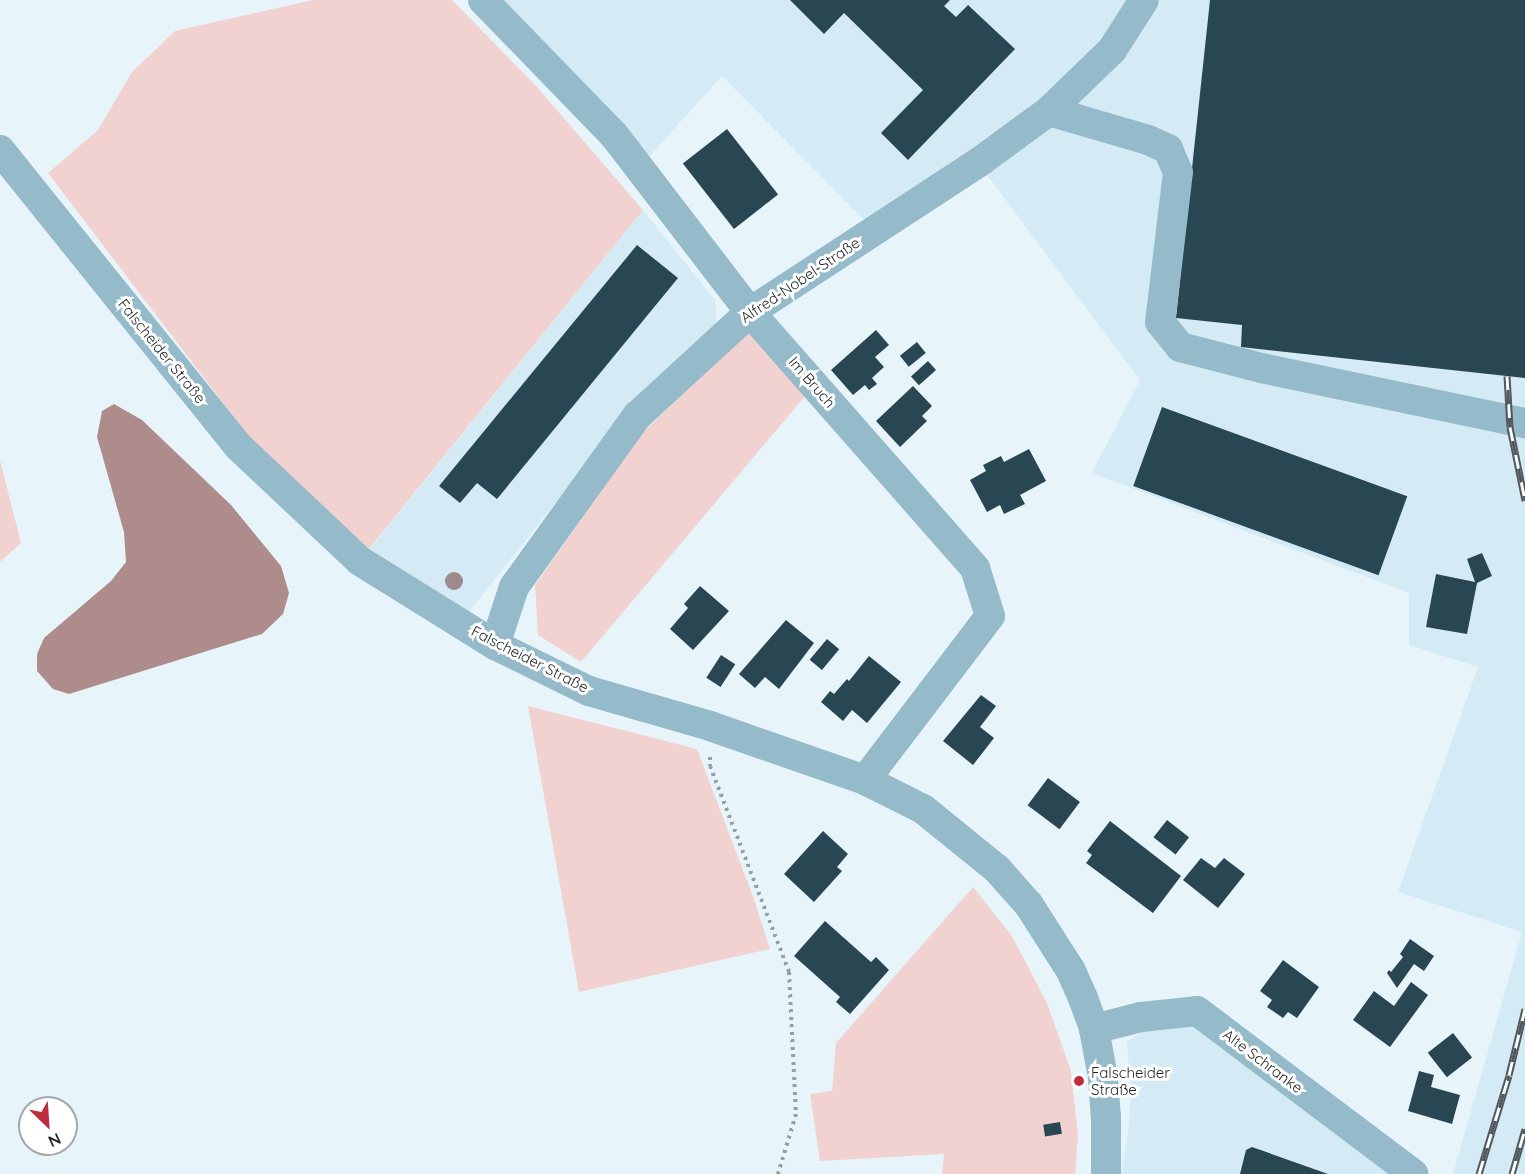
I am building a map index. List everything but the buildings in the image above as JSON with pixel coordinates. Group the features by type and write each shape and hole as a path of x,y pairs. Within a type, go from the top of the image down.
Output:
{"street":[{"name":"Im Bruch","path":"483,0 614,135 750,312 975,568 990,616 866,780"},
{"name":"Alfred-Nobel-Straße","path":"495,645 514,587 637,417 750,312 982,160 1049,111 1112,50 1144,0"},
{"path":"1049,111 1148,140 1168,149 1178,172 1160,322 1180,347 1261,368 1525,423"},
{"name":"Falscheider Straße","path":"0,150 239,447 360,561 495,645 589,691 710,726 866,780 923,809 997,869 1029,905 1066,963 1083,998 1094,1029 1106,1116 1106,1174"},
{"name":"Alte Schranke","path":"1094,1029 1141,1017 1197,1011 1413,1174"}],"path":[{"path":"710,726 710,766 789,972 796,1114 778,1174"}],"shaded area":[{"path":"313,0 452,0 537,87 643,210 369,549 249,437 48,173 98,130 132,72 175,31"},
{"path":"498,0 1525,0 1525,1174 1453,1174 1522,932 1398,892 1478,667 1409,645 1409,593 1092,473 1140,380 982,168 882,238 722,76 648,158"},
{"path":"643,210 715,300 717,322 627,412 465,617 370,549"},
{"path":"749,331 806,395 581,662 538,635 535,585 643,432"},
{"path":"114,404 142,420 231,505 281,566 289,593 283,614 262,634 69,694 53,689 37,671 37,654 44,638 111,581 126,562 124,532 97,437 102,411"},
{"path":"0,460 21,543 0,562"},
{"path":"528,706 697,749 754,899 770,949 579,992"},
{"path":"973,887 1012,936 1047,1003 1071,1071 1078,1136 1075,1174 942,1174 944,1154 820,1161 810,1094 832,1091 836,1043"},
{"path":"1157,1022 1199,1024 1394,1174 1121,1174 1128,1132 1131,1093 1127,1042"}],"railway":[{"path":"1507,376 1510,427 1525,500"},
{"path":"1479,1174 1509,1075 1525,1009"},
{"path":"1512,1174 1525,1129"}],"place":[{"name":"Falscheider Straße","path":"1079,1081"}]}
